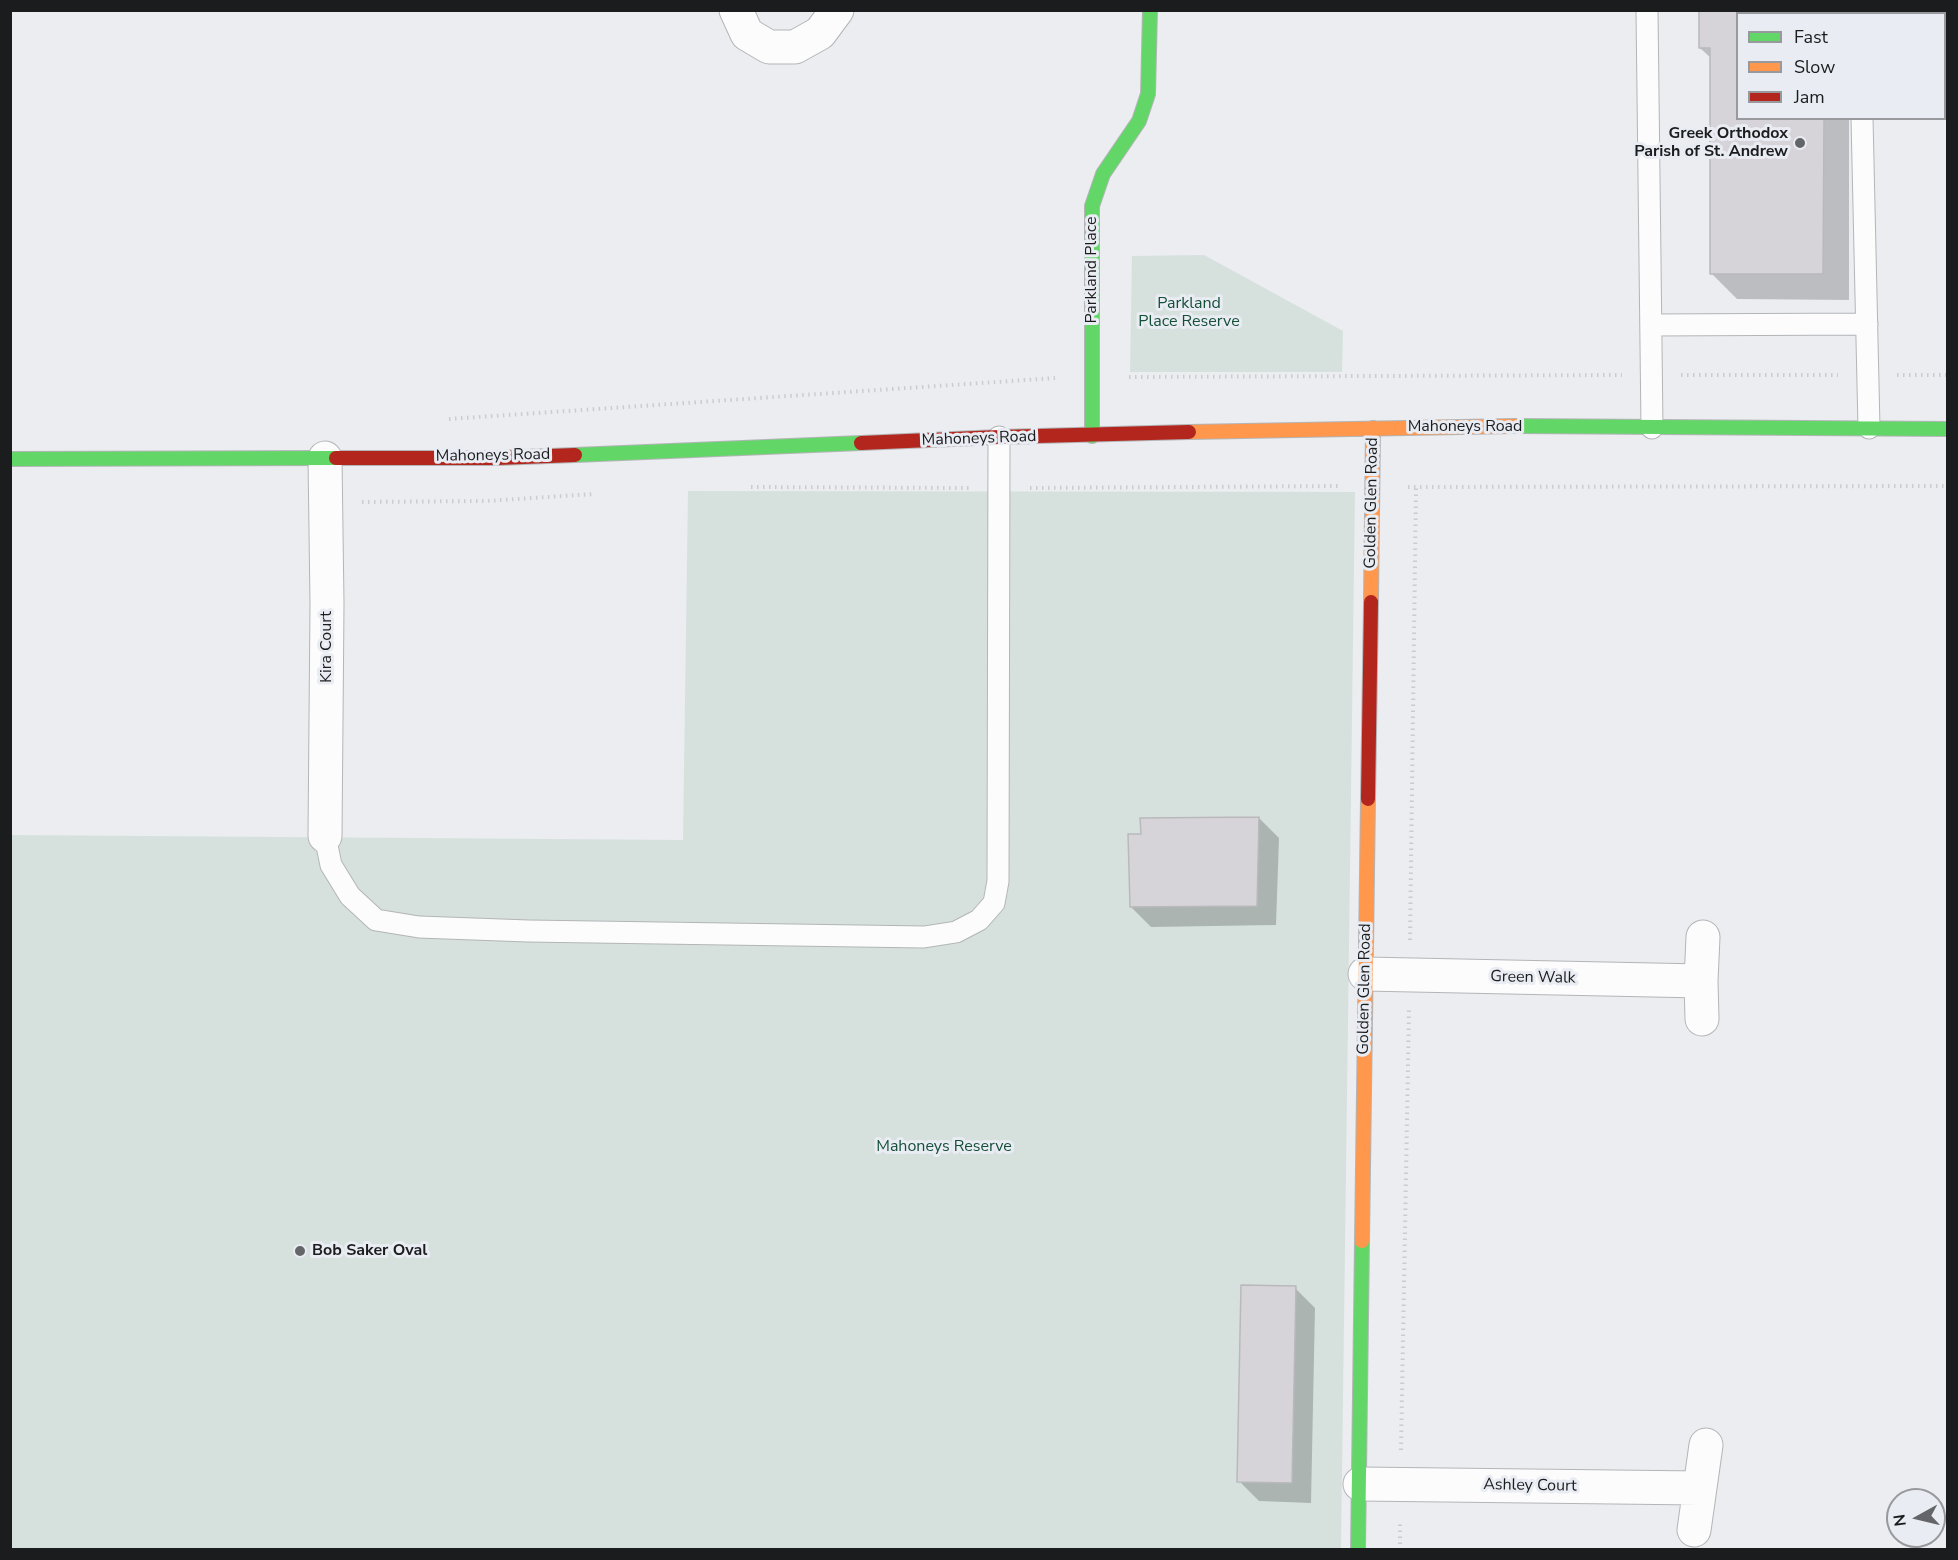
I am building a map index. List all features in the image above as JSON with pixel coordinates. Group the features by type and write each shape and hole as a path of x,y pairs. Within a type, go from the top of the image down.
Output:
{"main road":[{"name":"Parkland Place","path":"1092,436 1092,206 1103,174 1139,121 1148,94 1150,10"},
{"name":"Mahoneys Road","path":"10,459 497,458 999,437 1373,428 1510,426 1947,429"},
{"name":"Golden Glen Road","path":"1358,1550 1373,428"}],"street":[{"path":"736,10 747,34 769,47 795,47 819,33 837,10"},
{"name":"Kira Court","path":"325,458 327,616 325,836"},
{"path":"1702,1019 1703,937"},
{"name":"Green Walk","path":"1365,974 1701,981"},
{"path":"1694,1530 1706,1445"},
{"name":"Ashley Court","path":"1360,1484 1700,1488"}],"lane":[{"path":"1647,10 1652,428"},
{"path":"1862,120 1869,428"},
{"path":"1651,325 1867,324"},
{"path":"325,836 331,865 350,896 376,920 419,927 528,931 924,937 956,932 979,920 994,903 998,881 999,437"}],"path":[{"path":"446,419 1054,378 1947,375"},
{"path":"748,487 1947,486"},
{"path":"1400,1550 1416,487"},
{"path":"326,502 486,501 605,493"}],"green space":[{"name":"Parkland Place Reserve","path":"1204,255 1343,331 1342,372 1130,372 1132,256"},
{"name":"Mahoneys Reserve","path":"688,491 1355,492 1341,1549 11,1550 11,835 683,840"}],"building":[{"path":"1699,10 1842,10 1842,12 1736,12 1736,120 1824,120 1823,274 1710,274 1710,48 1699,48"},
{"path":"1259,817 1257,906 1130,907 1128,834 1141,834 1140,818"},
{"path":"1241,1285 1296,1286 1292,1483 1237,1482"}],"traffic: fast":[{"path":"1092,436 1092,206 1103,174 1139,121 1148,94 1150,10"},
{"path":"1515,426 1948,429"},
{"path":"575,455 861,443"},
{"path":"10,459 336,458"},
{"path":"1358,1550 1362,1241"}],"traffic: slow":[{"path":"1189,432 1515,426"},
{"path":"1371,602 1373,428"},
{"path":"1362,1241 1368,799"}],"traffic: jam":[{"path":"861,443 1189,432"},
{"path":"336,458 497,458 575,455"},
{"path":"1368,799 1371,602"}],"place":[{"name":"Greek Orthodox Parish of St. Andrew","path":"1800,143"},
{"name":"Bob Saker Oval","path":"300,1251"}]}
